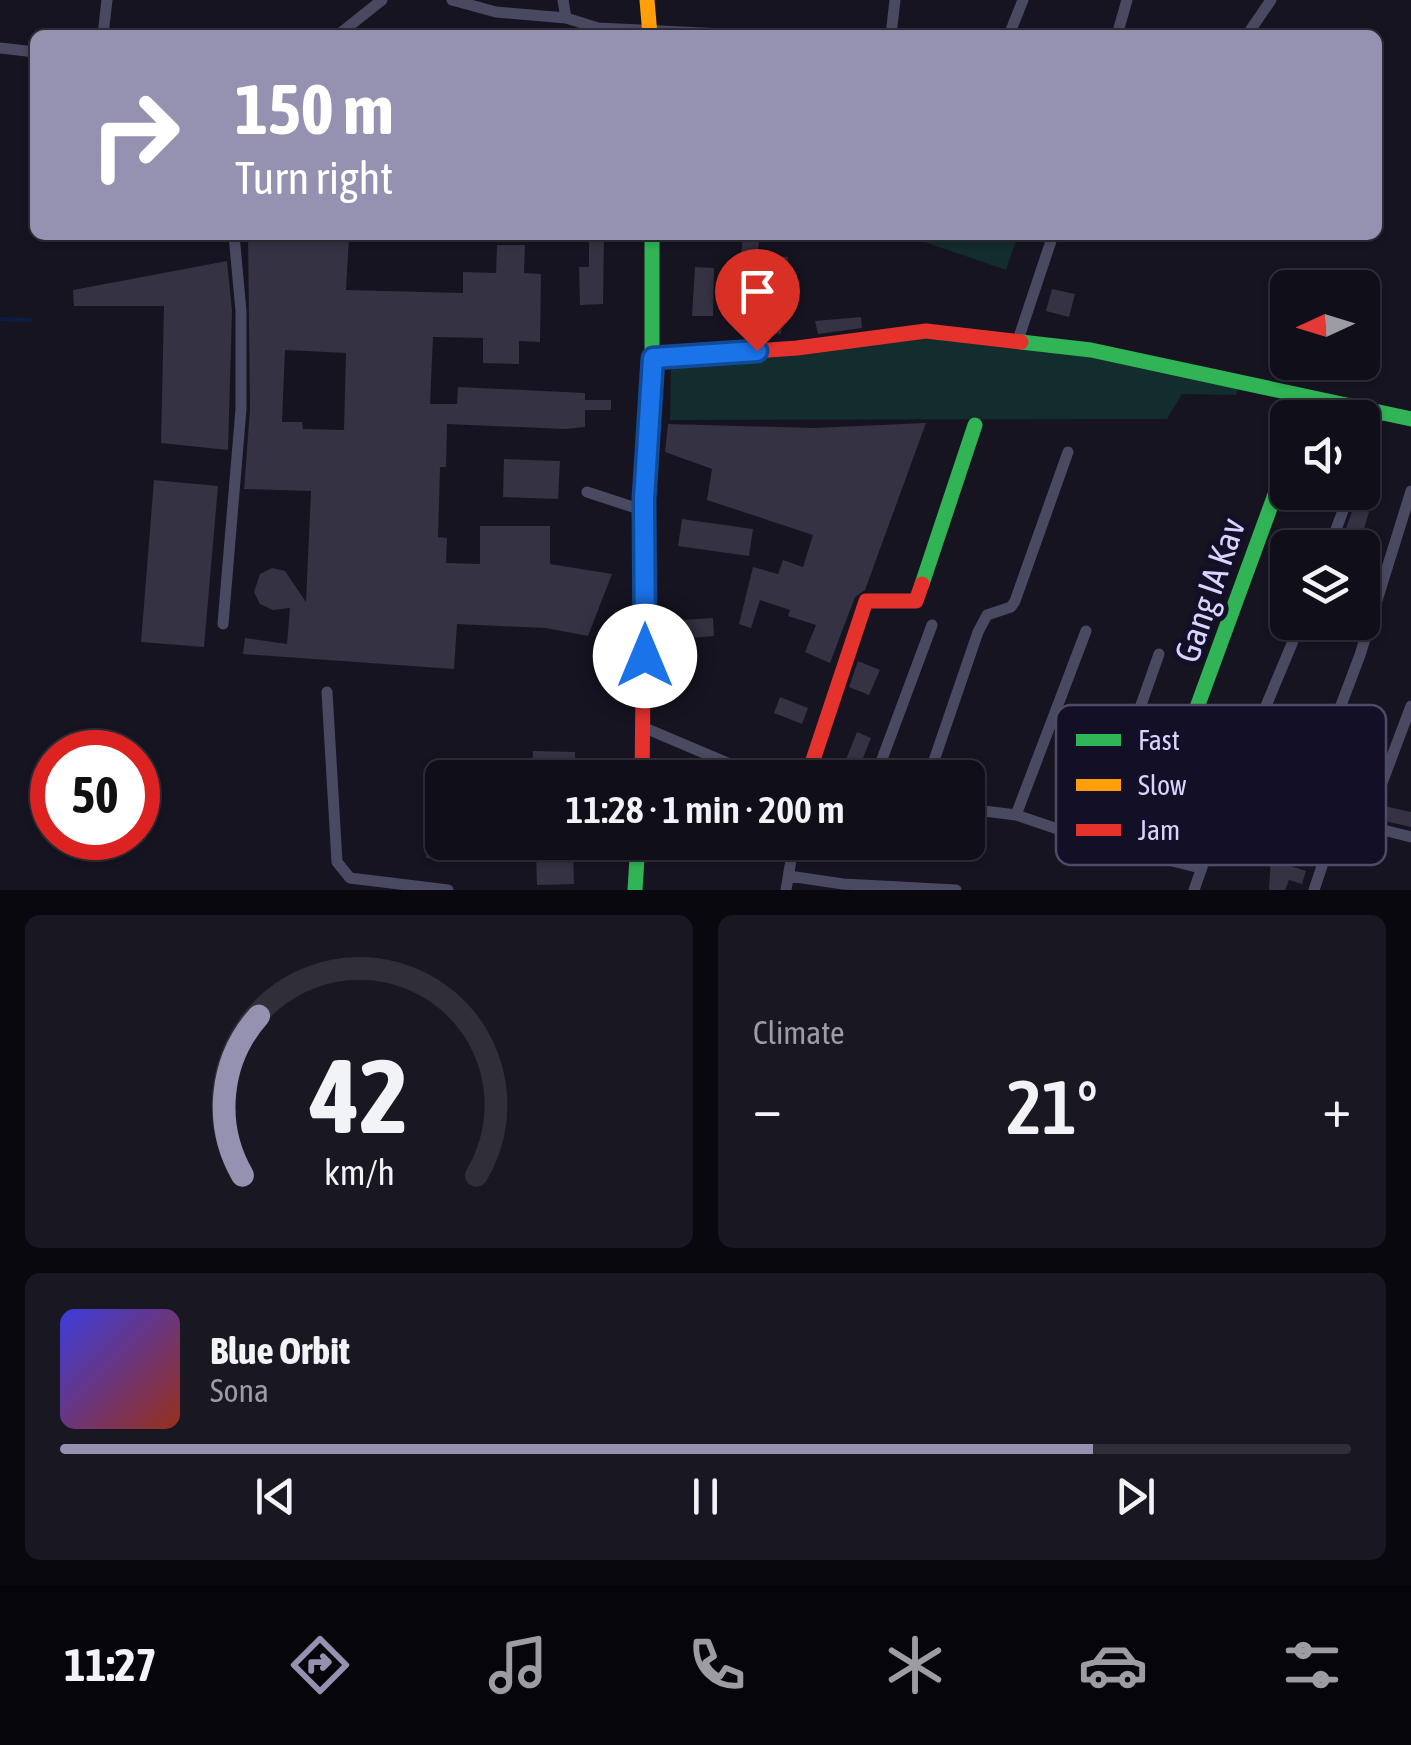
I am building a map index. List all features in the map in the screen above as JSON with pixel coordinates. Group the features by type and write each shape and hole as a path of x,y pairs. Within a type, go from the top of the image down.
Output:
{"street":[{"path":"104,30 107,0"},
{"path":"344,30 382,0"},
{"path":"452,0 496,12 566,18 615,30"},
{"path":"563,0 566,18"},
{"path":"647,0 650,30"},
{"path":"892,30 895,0"},
{"path":"1011,30 1023,0"},
{"path":"1118,30 1127,0"},
{"path":"1251,30 1272,0"},
{"path":"0,48 30,51"},
{"path":"224,624 240,409 241,311 234,240"},
{"path":"643,760 644,511 653,358 652,240"},
{"path":"1018,340 1051,240"},
{"path":"653,358 797,348 926,331 1092,350 1328,400"},
{"path":"1309,400 1310,396"},
{"path":"1380,412 1411,419"},
{"path":"812,760 866,601 916,601 975,425"},
{"path":"934,760 978,632 986,614 1011,607 1015,601 1068,452"},
{"path":"587,492 644,511"},
{"path":"1341,705 1411,492"},
{"name":"Gang IA Kav","path":"1198,705 1270,507"},
{"path":"882,760 932,625"},
{"path":"1058,705 1086,631"},
{"path":"1266,705 1293,640"},
{"path":"1141,705 1159,654"},
{"path":"327,692 337,862 342,872 350,878 448,890"},
{"path":"1386,774 1411,706"},
{"path":"1016,816 1056,710"},
{"path":"645,728 721,760"},
{"path":"985,811 1056,829"},
{"path":"1386,831 1411,838"},
{"path":"635,890 637,860"},
{"path":"786,890 791,860"},
{"path":"1190,865 1200,868"},
{"path":"1194,890 1201,865"},
{"path":"1314,890 1322,865"},
{"path":"789,876 843,884 956,890"}],"green space":[{"path":"919,240 1016,240 1006,270"},
{"path":"926,331 1241,380 1236,395 1182,394 1167,419 670,420 671,356"}],"building":[{"path":"248,240 349,240 346,290 463,293 463,272 496,273 497,245 525,245 524,273 541,274 540,342 519,341 519,364 483,363 483,338 433,337 430,404 457,404 458,387 585,393 585,400 611,400 611,410 585,410 585,427 565,429 447,424 446,467 440,467 438,537 447,538 446,563 480,564 480,526 550,526 550,564 612,574 588,636 546,628 457,624 454,669 243,654 245,638 287,644 290,608 273,610 260,604 254,592 260,574 272,568 285,571 306,602 311,491 244,489 250,409","holes":["285,350 346,353 344,430 303,429 302,422 282,422"]},
{"path":"589,240 604,240 603,304 580,305 579,267 589,267"},
{"path":"743,240 759,240 757,255 788,257 781,334 734,330"},
{"path":"227,261 232,311 228,450 161,443 164,306 74,306 73,290"},
{"path":"695,267 714,268 713,316 692,316"},
{"path":"1052,289 1075,294 1069,317 1046,311"},
{"path":"861,317 862,328 818,334 815,321"},
{"path":"926,423 865,590 855,597 830,663 805,652 816,625 788,616 790,610 760,600 751,628 739,624 753,567 778,574 783,560 803,567 813,535 707,500 712,469 665,452 668,424 814,428"},
{"path":"504,459 560,461 558,499 503,497"},
{"path":"154,480 218,486 204,647 141,642"},
{"path":"1353,510 1369,512 1364,530 1345,530"},
{"path":"682,519 753,529 749,556 678,546"},
{"path":"713,618 714,636 665,640 664,621"},
{"path":"858,661 880,670 869,695 849,687"},
{"path":"780,697 808,708 802,724 774,713"},
{"path":"857,732 871,738 862,760 846,760"},
{"path":"533,751 575,752 575,760 533,760"},
{"path":"1386,806 1411,812 1411,827 1386,821"},
{"path":"536,860 573,860 574,884 537,885"},
{"path":"1270,865 1306,871 1302,884 1289,880 1285,890 1269,890"}],"waterway":[{"path":"0,319 30,320"}],"traffic: fast":[{"path":"645,505 652,375 652,240"},
{"path":"1021,342 1091,350 1411,419"},
{"path":"922,584 975,425"},
{"path":"1198,705 1270,508"},
{"path":"635,890 637,860"}],"traffic: slow":[{"path":"647,0 650,30"}],"traffic: jam":[{"path":"653,358 797,348 926,331 1021,342"},
{"path":"642,760 645,505"},
{"path":"813,760 866,601 916,601 922,584"}],"route":[{"path":"645,656 644,499 653,358 757,351"}]}
